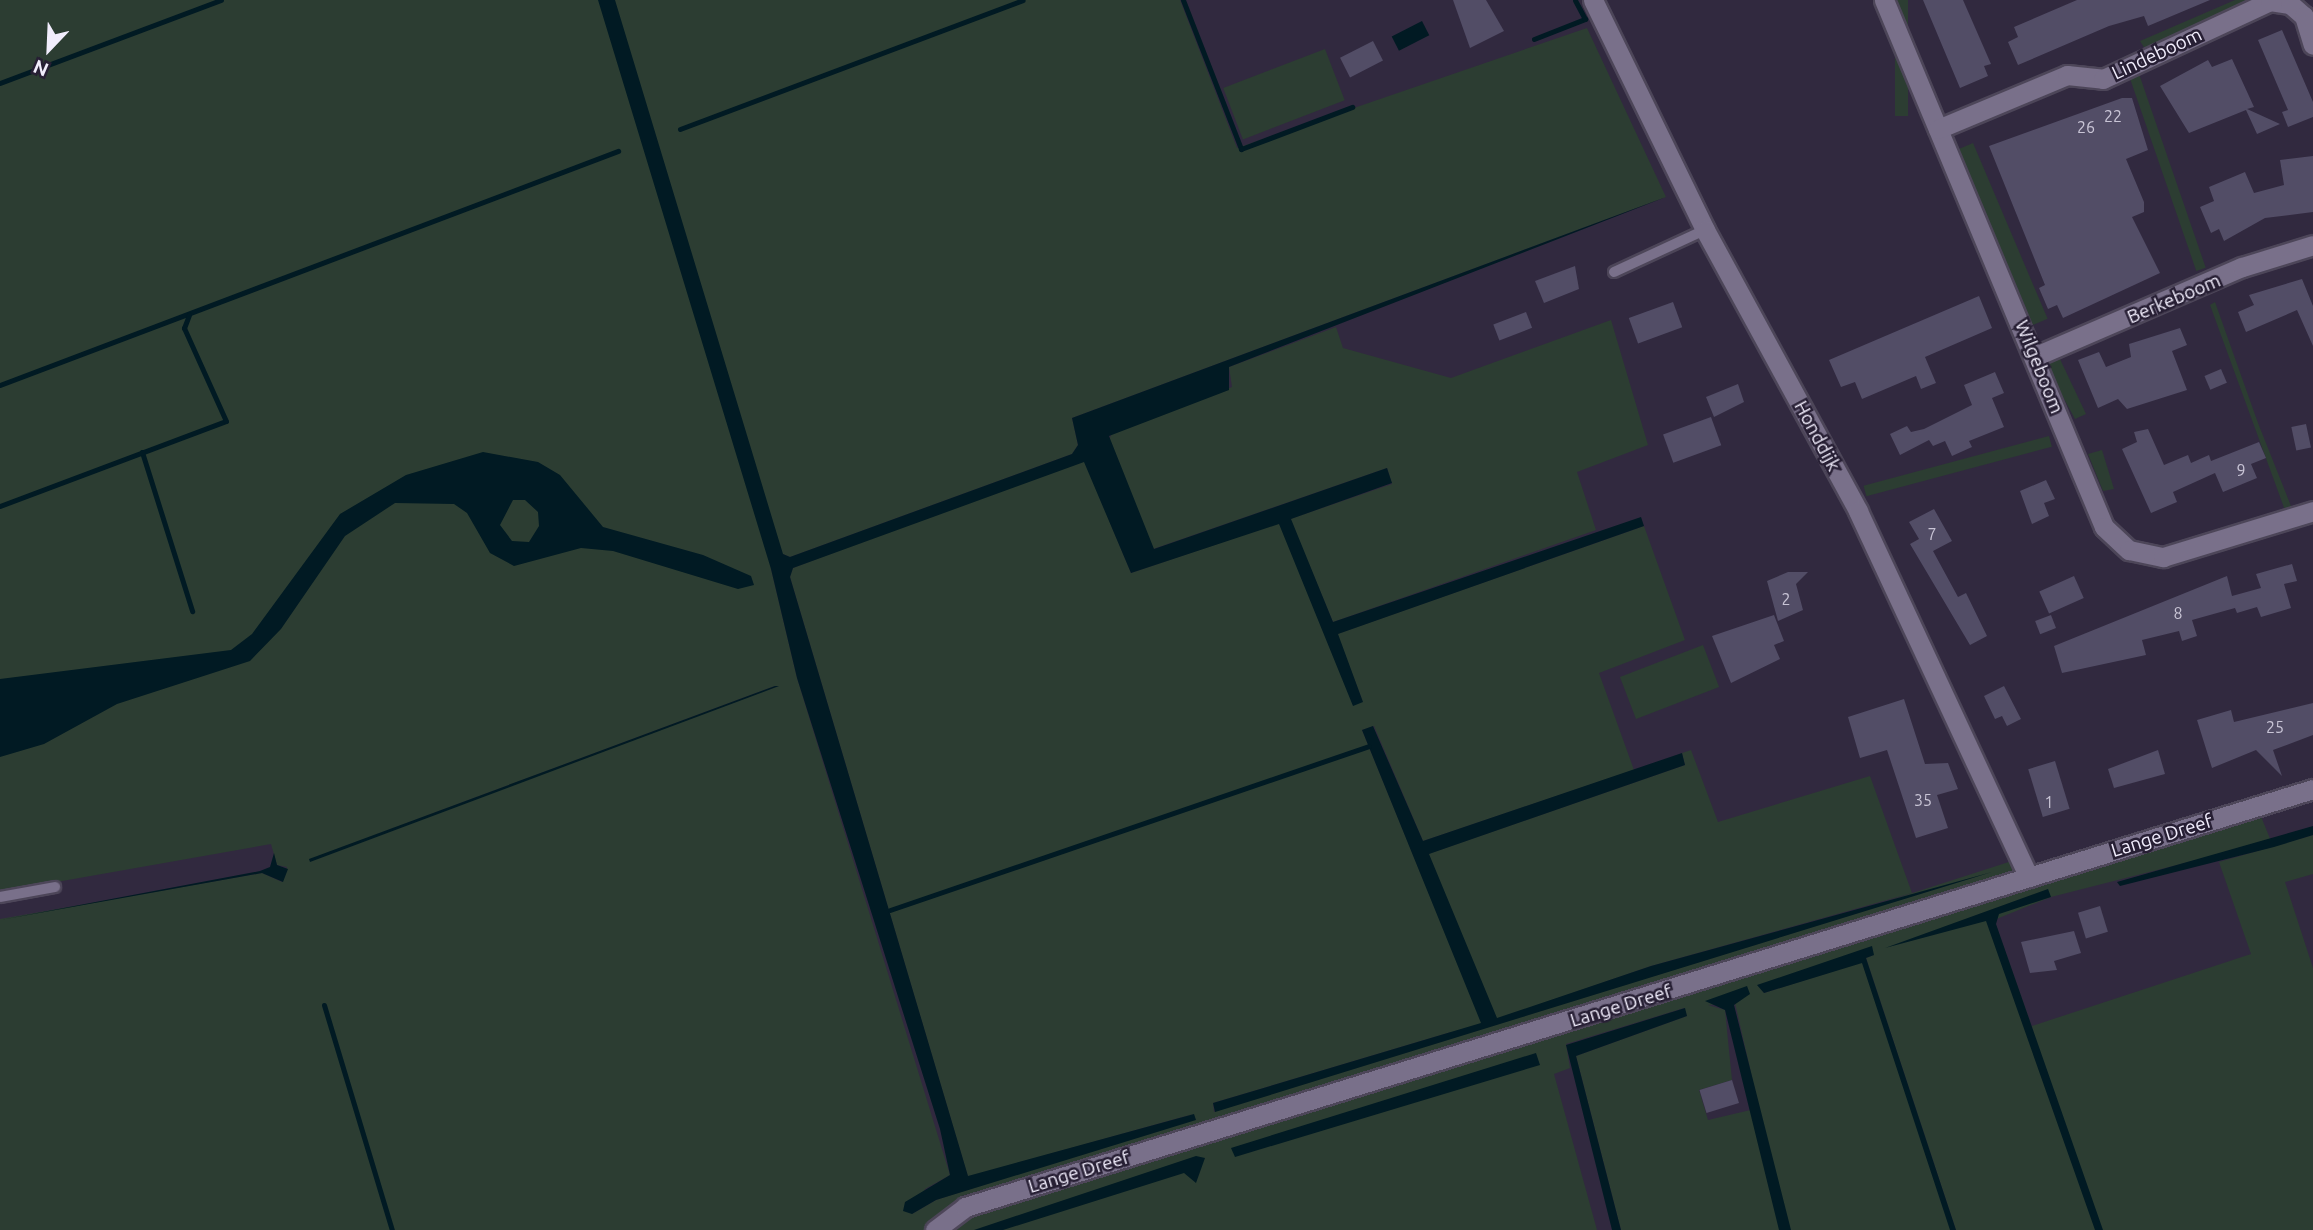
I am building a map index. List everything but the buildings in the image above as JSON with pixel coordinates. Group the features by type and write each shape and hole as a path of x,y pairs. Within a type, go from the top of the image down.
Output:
{"street":[{"name":"Honddijk","path":"1593,0 1705,230 1858,512 2029,877"},
{"name":"Wilgeboom","path":"1884,0 2036,356 2104,527 2129,550 2163,558 2313,511"},
{"name":"Lindeboom","path":"1938,129 2067,75 2103,79 2270,1 2290,4 2304,16 2313,45"},
{"name":"Berkeboom","path":"2036,356 2242,267 2313,245"},
{"name":"Lange Dreef","path":"935,1230 965,1207 2313,789"}],"lane":[{"path":"1614,272 1705,230"},
{"path":"0,897 55,887"}],"green space":[{"path":"0,0 1180,0 1237,148 1587,28 1666,197 1072,418 1078,445 1072,454 790,557 783,554 771,569 797,678 950,1175 925,1189 912,1214 936,1200 1193,1114 968,1177 790,577 793,568 1074,461 1085,462 1131,573 1279,523 1363,702 1337,634 1644,526 1685,640 1599,673 1634,770 1423,841 1374,726 1362,730 1482,1023 1496,1017 1428,854 1685,765 1682,753 1691,750 1718,822 1870,776 1912,893 1651,966 1512,1014 1657,975 2015,860 2020,872 1198,1130 961,1196 924,1230 0,1230 0,919 262,873 282,882 287,867 277,865 271,844 0,892","holes":["775,686 778,686 310,859","1451,1033 1214,1112 1213,1103"]},
{"path":"1895,0 1908,0 1908,116 1895,116"},
{"path":"2235,0 2253,0 2147,52 2140,41"},
{"path":"1325,49 1345,100 1243,139 1223,88"},
{"path":"2138,71 2206,268 2196,271 2129,74"},
{"path":"1973,143 2048,319 2033,325 1958,149"},
{"path":"2215,302 2293,511 2286,513 2210,305"},
{"path":"1611,320 1648,445 1577,472 1596,530 1333,622 1290,519 1392,484 1387,468 1153,549 1109,440 1112,433 1232,387 1229,367 1336,327 1343,348 1451,378"},
{"path":"2059,357 2086,414 2075,419 2045,364"},
{"path":"2049,436 2052,447 1866,496 1864,486"},
{"path":"2102,450 2114,489 2103,491 2088,454"},
{"path":"1703,645 1719,687 1636,719 1620,677"},
{"path":"2260,814 2271,841 2051,897 1994,920 2034,1033 2032,1026 2251,954 2219,862 2313,835 2313,874 2285,882 2313,968 2313,1230 1956,1230 1866,958 1874,955 1758,985 1764,993 1862,962 1955,1230 1621,1230 1576,1056 1687,1016 1684,1008 1566,1044 1570,1068 1554,1074 1597,1230 948,1230 967,1214","holes":["1735,1003 1759,1108 1708,1120 1699,1090 1732,1080 1725,1010 1708,1005"]}],"water":[{"path":"598,0 615,0 783,554 790,557 1072,454 1078,445 1072,418 1666,197 1229,367 1229,390 1109,436 1154,549 1387,468 1392,483 1291,519 1333,622 1641,517 1644,526 1338,634 1363,702 1353,706 1279,524 1131,573 1084,462 793,568 790,577 968,1176 1194,1114 1196,1120 936,1200 912,1214 903,1211 905,1202 950,1175 940,1129 797,678 771,569"},
{"path":"1422,21 1429,35 1399,51 1392,36"},
{"path":"483,452 538,462 560,475 603,527 703,555 751,576 754,585 738,589 613,551 581,548 514,566 490,553 467,513 454,504 395,503 345,536 281,629 250,661 117,704 44,744 0,757 0,679 231,650 252,634 340,514 406,475","holes":["513,500 525,500 538,512 539,526 529,542 512,541 500,525"]},
{"path":"779,686 310,862 309,859"},
{"path":"1373,726 1423,841 1682,753 1685,765 1429,854 1497,1018 1651,966 1992,872 1215,1112 1213,1103 1481,1023 1362,730"},
{"path":"2313,826 2313,835 2274,847 2120,886 2117,882"},
{"path":"274,853 277,865 288,869 283,882 262,873 0,920 260,871 270,867"},
{"path":"2048,889 2051,897 1999,914 1996,924 2103,1230 2095,1230 1986,921 1885,948"},
{"path":"1872,946 1874,955 1866,958 1956,1230 1950,1230 1862,963 1764,993 1757,985"},
{"path":"1747,986 1750,994 1734,1005 1791,1230 1779,1230 1725,1010 1705,1001"},
{"path":"1685,1008 1687,1016 1576,1056 1621,1230 1612,1230 1566,1045"},
{"path":"1536,1053 1540,1065 1235,1157 1231,1148"},
{"path":"1196,1156 1205,1158 1196,1183 1184,1173 1003,1230 974,1230"}],"waterway":[{"path":"0,83 221,0"},
{"path":"680,129 1023,0"},
{"path":"1183,0 1241,149 1352,107"},
{"path":"1534,39 1585,19 1575,0"},
{"path":"0,385 618,151"},
{"path":"0,506 226,421 184,328 189,315"},
{"path":"142,452 192,611"},
{"path":"890,910 1369,746"},
{"path":"324,1005 392,1230"}]}
